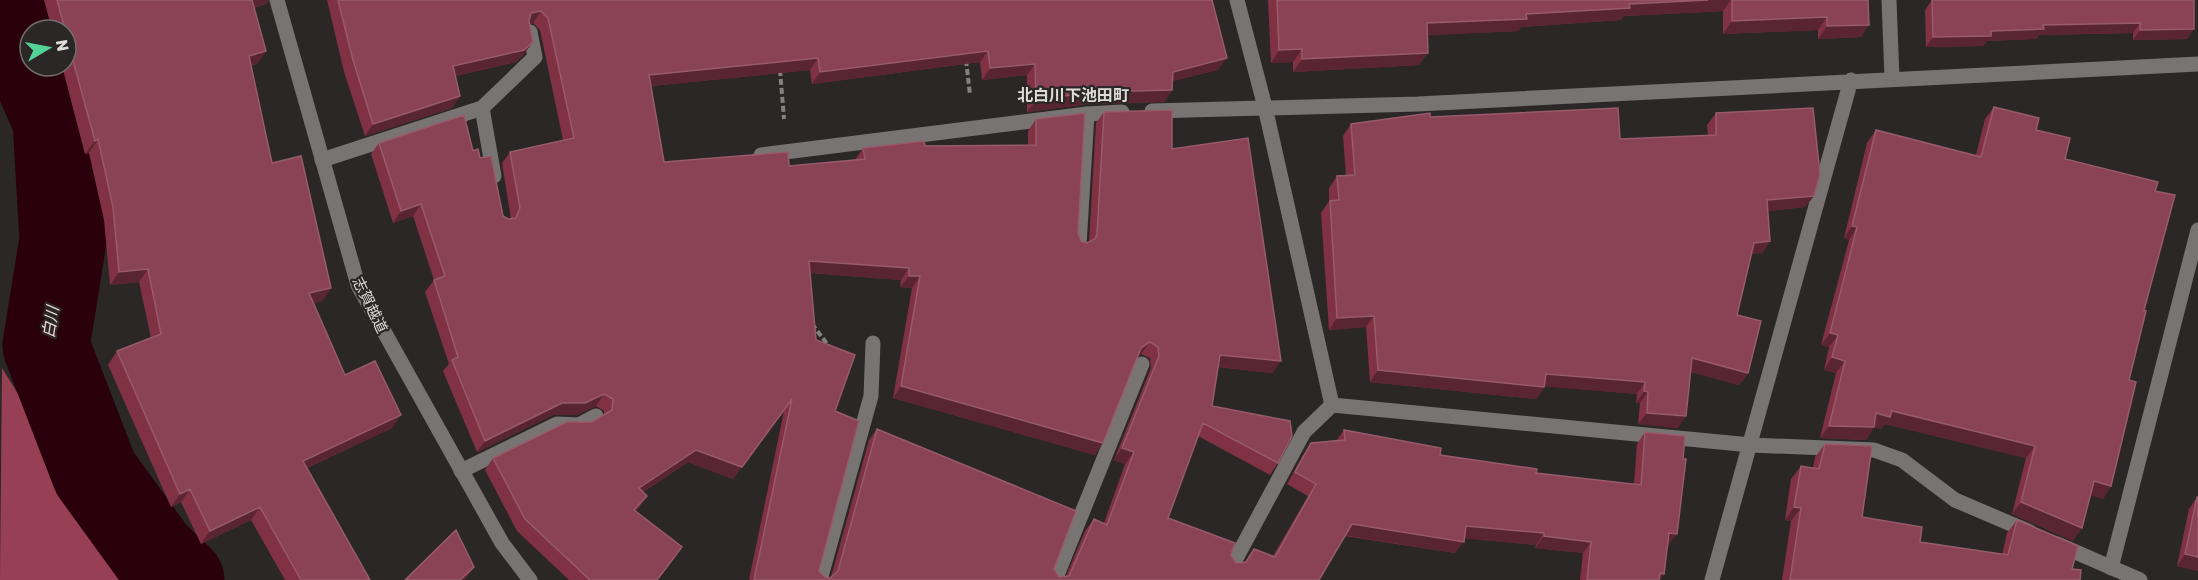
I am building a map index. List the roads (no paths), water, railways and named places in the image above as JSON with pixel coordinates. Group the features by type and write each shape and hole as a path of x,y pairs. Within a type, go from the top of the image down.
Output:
{"street":[{"name":"志賀越道","path":"277,0 358,285 502,543 530,580"},
{"path":"1237,0 1265,106 1332,405"},
{"path":"1889,0 1892,78"},
{"path":"322,160 482,108 536,57 530,32"},
{"path":"745,157 1087,114 1265,106 1418,104 2198,64"},
{"path":"1712,580 1851,80"},
{"path":"482,108 496,188"},
{"path":"1079,244 1087,114"},
{"path":"2111,568 2198,230"},
{"path":"820,580 870,396 873,345"},
{"path":"1055,580 1142,364"},
{"path":"1232,566 1304,432 1332,405 1751,445 1874,450 1902,460 1955,500 2140,580"},
{"path":"461,471 557,424 579,425 596,416"}],"waterway":[{"name":"白川","path":"3,0 18,34"},
{"name":"白川","path":"37,78 56,120 63,240 46,346 95,473 153,553 181,580"}],"district":[{"name":"北白川下池田町","path":"1073,95"}]}
